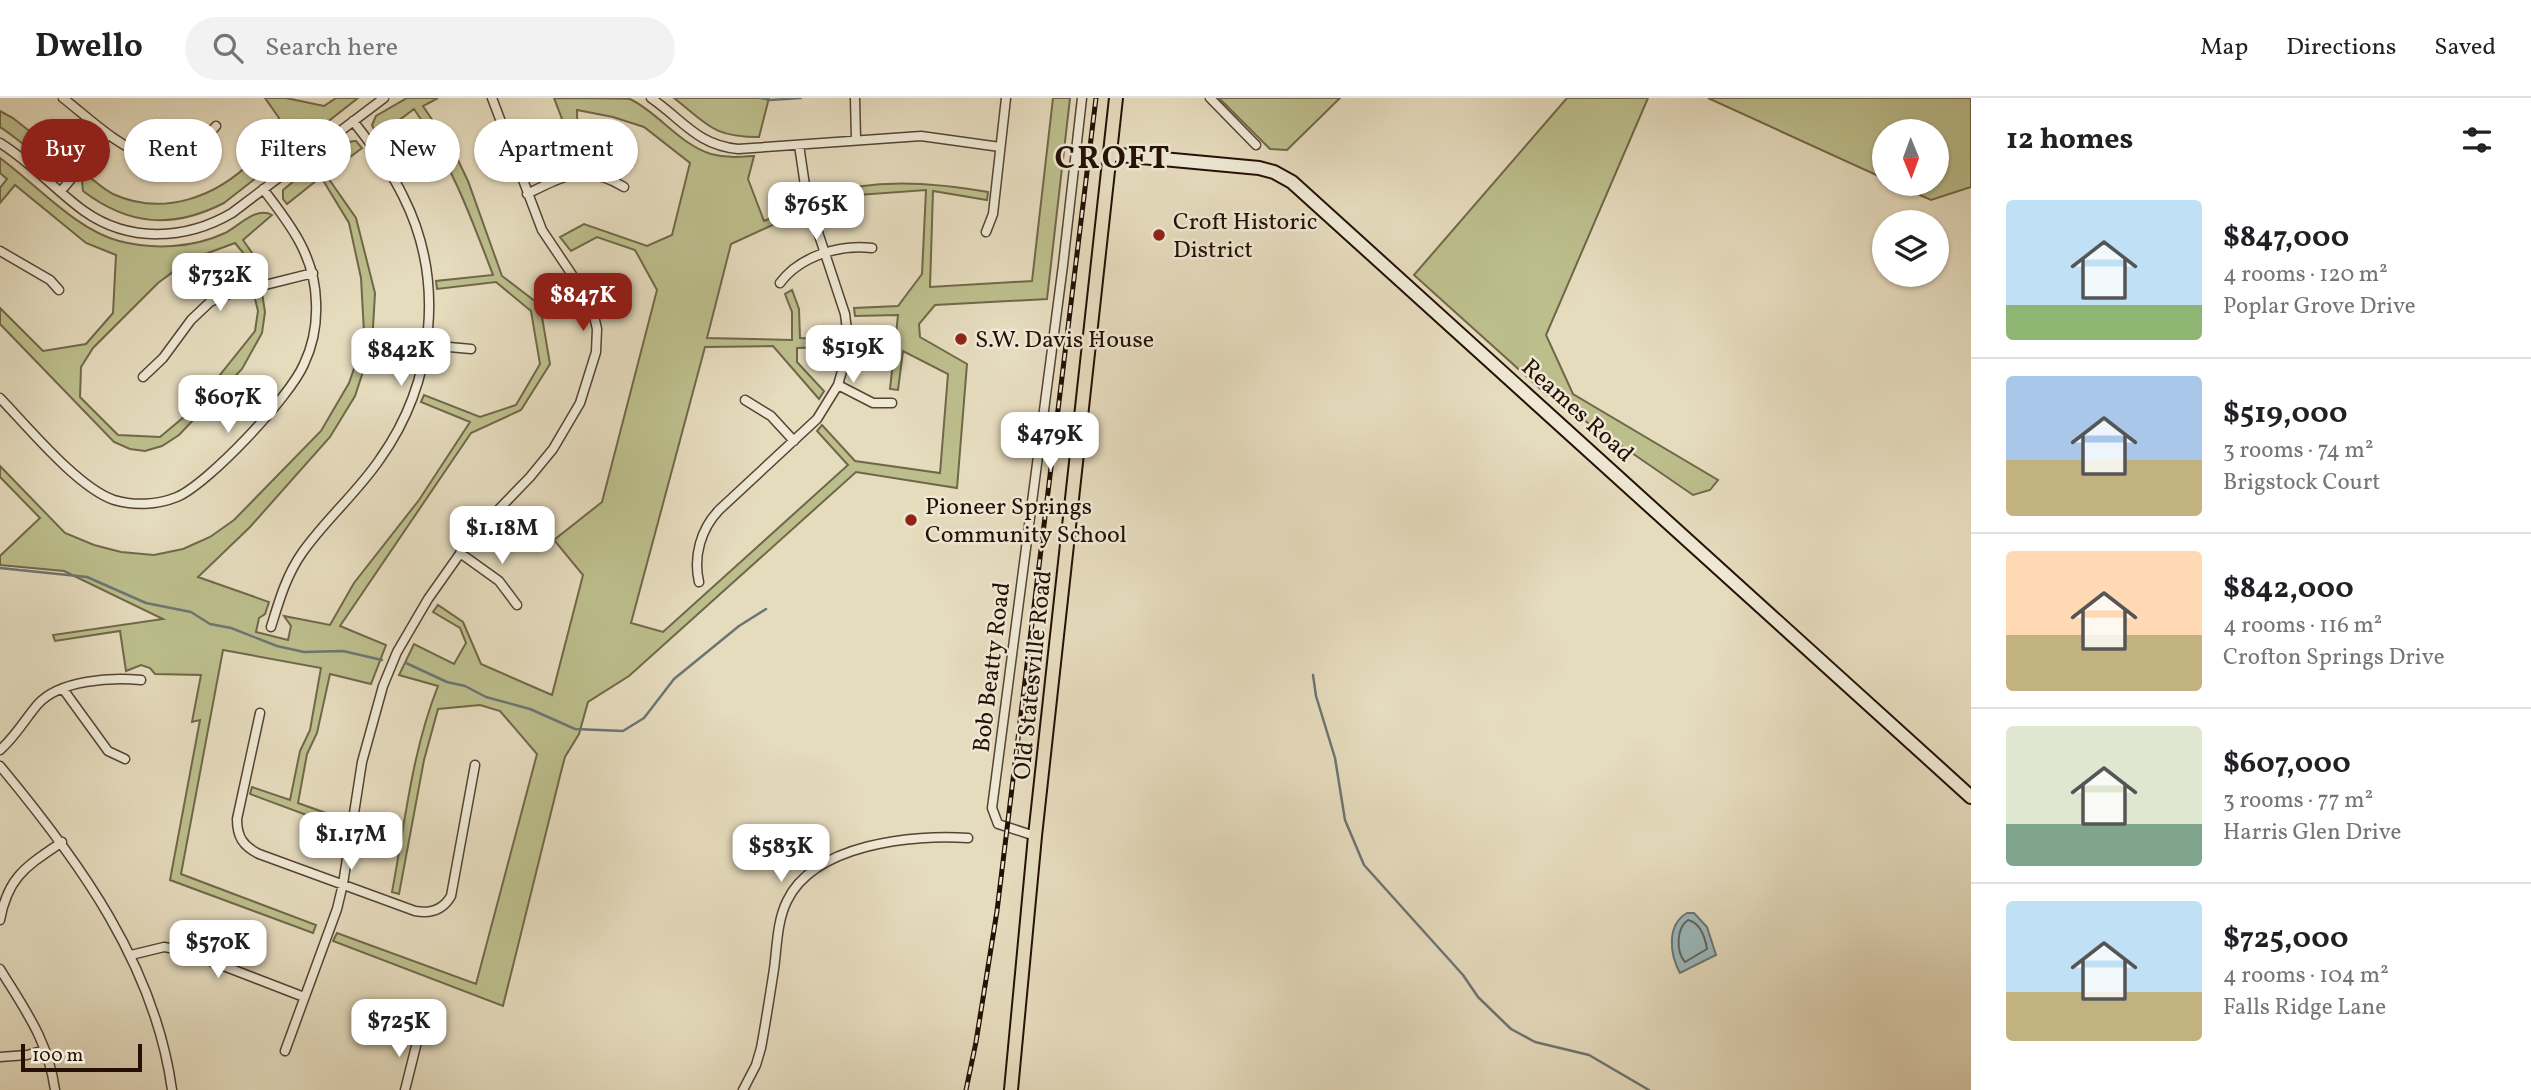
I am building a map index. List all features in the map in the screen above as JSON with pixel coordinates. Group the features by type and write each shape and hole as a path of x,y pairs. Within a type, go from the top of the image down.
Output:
{"main road":[{"name":"Old Statesville Road","path":"1011,1090 1035,836 1116,98"},
{"name":"Reames Road","path":"1109,154 1259,168 1274,172 1292,182 1971,797"}],"street":[{"path":"63,98 89,119"},
{"path":"0,144 82,209 108,224 130,231 177,234 206,226 232,213 384,98"},
{"path":"285,1051 337,909 357,785 383,686 412,625 460,553 553,449 580,403 596,352 597,329 590,303 552,248 527,194 492,98"},
{"path":"651,98 696,135 713,145 738,149 921,136 1000,147"},
{"path":"855,98 856,140"},
{"path":"986,232 993,214 1006,98"},
{"name":"Bob Beatty Road","path":"1035,836 998,824 992,808 1082,98"},
{"path":"1210,98 1256,145"},
{"path":"271,627 287,579 301,554 369,474 397,434 415,394 427,345 427,279 414,221 390,171 353,121"},
{"path":"699,582 698,555 708,522 817,419 838,385 846,357 845,314 807,199 799,145"},
{"path":"527,194 555,180 580,173 600,174 624,187"},
{"path":"61,191 69,182"},
{"path":"0,398 79,480 103,496 128,503 166,501 202,481 272,411 296,381 314,331 316,302 313,273 300,241 263,189"},
{"path":"780,283 794,268 825,254 854,247 872,248"},
{"path":"0,251 43,275 59,290"},
{"path":"143,377 163,358 191,320 210,302 229,294 313,273"},
{"path":"427,345 471,349"},
{"path":"838,385 873,403 892,403"},
{"path":"745,400 771,416 794,441"},
{"path":"460,553 499,582 517,605"},
{"path":"0,750 11,740 40,701 63,689 79,683 119,678 141,680"},
{"path":"63,689 108,751 125,759"},
{"path":"260,713 237,820 239,836 246,846 259,854 415,911 432,912 446,905 452,896 475,765"},
{"path":"0,766 80,867 131,955 160,1030 172,1090"},
{"path":"743,1090 756,1065 761,1048 780,925 787,901 798,885 815,867 849,853 905,839 935,835 968,838"},
{"path":"0,920 5,893 16,878 62,842"},
{"path":"131,955 164,947 182,950 304,997"},
{"path":"0,969 30,1015 45,1050 55,1090"},
{"path":"405,1090 419,1034"},
{"path":"0,1057 27,1055 45,1050"}],"green space":[{"path":"265,98 286,98 324,106 336,98 358,98 331,119 279,118"},
{"path":"407,98 438,98 423,106 432,119 421,119 414,109 401,119 375,119"},
{"path":"554,98 630,99 700,149 722,156 754,156 748,179 764,221 800,206 801,212 731,244 707,338 792,340 792,312 785,294 792,290 799,309 800,338 838,339 837,347 797,348 797,362 824,391 819,399 773,346 705,347 631,623 663,632 848,465 817,431 822,425 855,461 940,473 948,374 903,351 898,390 890,389 898,315 855,316 854,308 898,306 922,274 926,190 844,196 818,204 816,196 880,184 923,184 988,192 987,200 933,191 930,287 1032,281 1053,98 1070,98 1047,299 935,305 919,324 920,337 967,364 957,488 856,472 629,676 588,702 579,734 565,757 503,1006 333,941 337,933 476,984 537,754 500,711 480,705 438,709 424,760 399,894 392,892 415,762 438,686 399,675 414,644 454,664 466,643 460,628 433,612 438,605 463,622 481,664 552,695 583,575 554,540 602,502 657,290 635,250 597,237 571,251 560,237 584,224 647,246 672,235 690,163 638,125 638,119 619,119 577,110 577,119 562,119"},
{"path":"674,98 769,98 759,137 731,135 712,128"},
{"path":"1219,98 1340,98 1287,150 1270,149"},
{"path":"1567,98 1648,98 1546,335 1573,394 1718,480 1710,490 1693,495 1546,394 1414,275"},
{"path":"1708,98 1971,98 1971,187 1950,194 1950,119 1872,119 1872,173"},
{"path":"0,111 21,124 21,142 0,127"},
{"path":"356,141 362,148 351,156 351,142"},
{"path":"0,158 21,175 21,182 30,182 87,227 132,244 173,246 200,242 225,233 254,215 272,215 243,240 255,257 260,278 253,280 249,260 235,243 189,260 158,283 93,348 81,367 80,397 118,435 160,437 191,411 255,331 258,311 254,295 262,293 265,312 262,333 242,369 179,435 162,446 145,451 130,449 114,442 0,324 0,308 43,351 86,344 113,313 116,255 86,243 15,185 0,203 0,188 7,179 0,173"},
{"path":"460,164 502,276 540,305 550,364 521,410 471,433 340,626 386,645 371,684 330,674 317,733 307,754 298,803 340,818 339,827 250,794 252,787 290,800 300,751 310,730 321,668 223,650 181,874 316,925 313,933 170,880 200,720 192,722 201,675 155,674 150,668 141,665 126,671 120,631 55,641 53,635 163,619 64,571 0,565 0,556 40,518 0,477 0,466 65,533 121,552 154,555 183,549 210,537 234,520 321,431 349,383 358,357 364,332 361,278 349,223 324,182 331,182 356,218 375,293 372,344 355,396 330,437 250,527 198,577 269,602 265,614 259,618 256,632 288,640 291,626 284,616 330,625 354,583 419,500 470,422 421,402 424,395 480,417 516,405 540,364 531,311 496,282 437,289 436,281 493,275 455,182 460,182"},
{"path":"236,174 236,182 251,182 224,203 205,211 187,217 152,220 134,217 100,203 83,191 82,182 96,182 113,194 151,204 188,199 223,184"},
{"path":"293,182 315,182 287,204 283,199 283,190"},
{"path":"1922,196 1943,196 1931,200"}],"water":[{"path":"1687,913 1694,913 1707,927 1716,955 1680,973 1674,958 1672,941 1676,925"}],"waterway":[{"path":"761,98 801,98"},
{"path":"0,568 87,577 146,603 191,612 210,624 231,628 277,646 304,652 343,651 382,660"},
{"path":"406,663 447,682 465,686 486,697 530,709 575,729 623,731 644,718 674,679 739,626 766,609"},
{"path":"1313,675 1316,696 1335,758 1345,820 1364,865 1463,975 1478,997 1511,1029 1535,1042 1589,1055 1649,1090"}],"railway":[{"path":"966,1090 997,911 1096,98"}],"place":[{"name":"Croft Historic District","path":"1159,235"},
{"name":"S.W. Davis House","path":"961,339"},
{"name":"Pioneer Springs Community School","path":"911,520"}],"district":[{"name":"CROFT","path":"1113,157"}]}
